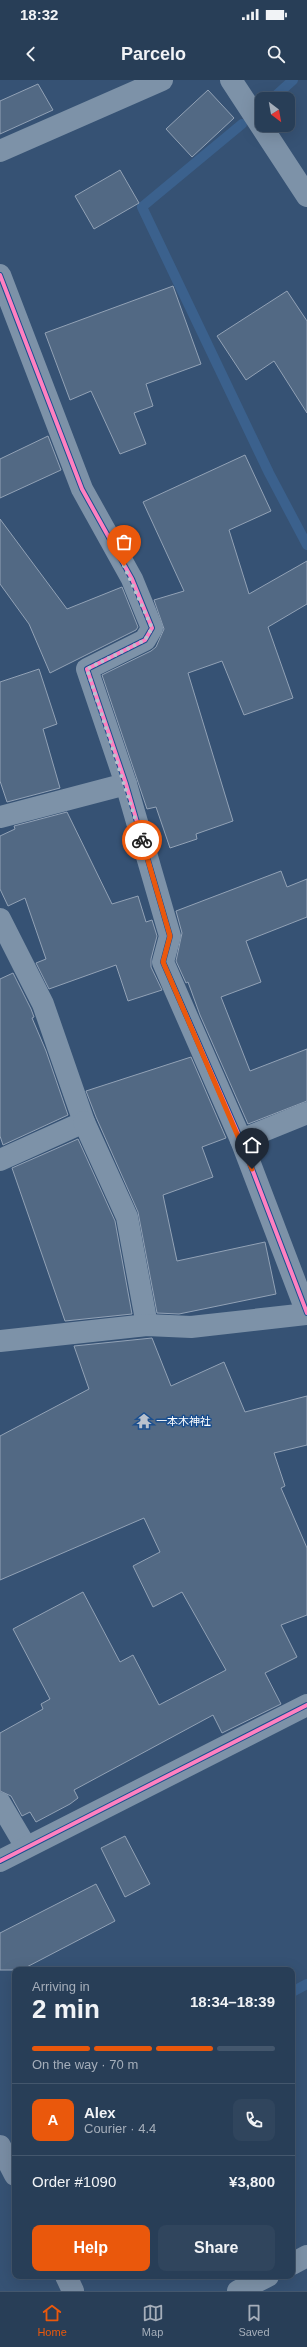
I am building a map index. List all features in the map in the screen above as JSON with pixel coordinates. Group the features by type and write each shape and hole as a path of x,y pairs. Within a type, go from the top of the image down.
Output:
{"street":[{"path":"0,151 162,80"},
{"path":"231,80 307,196"},
{"path":"0,275 82,488 132,579 152,628 145,640 87,669 126,784 170,936 163,962 241,1140 307,1313 191,1327 147,1325 0,1341"},
{"path":"0,817 126,784"},
{"path":"0,919 43,1004 84,1122 127,1217 147,1325"},
{"path":"241,1140 307,1113"},
{"path":"0,1160 84,1122"},
{"path":"0,1861 307,1705"},
{"path":"0,1804 26,1848"},
{"path":"0,2146 12,2170"},
{"path":"295,2262 307,2256"},
{"path":"67,2279 73,2291"},
{"path":"238,2291 262,2279"}],"building":[{"path":"38,84 53,110 0,134 0,101"},
{"path":"208,90 234,118 192,157 166,129"},
{"path":"120,170 139,203 94,229 75,196"},
{"path":"173,286 201,364 146,384 153,406 134,413 146,444 120,454 91,391 70,400 45,333"},
{"path":"287,291 307,321 307,413 274,361 246,380 217,336"},
{"path":"48,436 61,470 0,498 0,459"},
{"path":"245,455 271,511 229,530 249,594 307,561 307,604 268,627 293,698 244,715 222,661 188,673 233,821 196,834 197,839 170,848 156,807 147,809 102,675 151,651 156,647 164,629 154,600 184,591 143,502"},
{"path":"0,519 67,609 122,587 138,627 136,630 50,673 29,624 0,584"},
{"path":"39,669 57,724 43,729 60,788 7,802 0,781 0,682"},
{"path":"67,812 112,904 138,896 146,922 152,920 157,936 151,959 151,967 162,990 128,1001 116,965 49,989 36,963 46,959 25,898 8,906 0,889 0,836 15,829 14,826"},
{"path":"281,871 287,887 307,879 307,917 246,941 261,982 221,997 250,1071 307,1049 307,1101 248,1124 200,1015 188,982 186,983 176,961 182,933 176,911"},
{"path":"13,973 31,1009 34,1017 32,1018 46,1051 68,1115 3,1145 0,1136 0,979"},
{"path":"191,1057 226,1138 202,1147 213,1177 163,1195 177,1261 265,1242 276,1294 179,1314 157,1313 138,1212 86,1091"},
{"path":"78,1139 115,1221 132,1314 65,1321 12,1168"},
{"path":"152,1338 171,1386 224,1362 245,1412 307,1396 307,1445 274,1453 285,1486 281,1488 307,1548 307,1615 281,1625 297,1657 265,1673 281,1704 222,1733 213,1715 74,1790 78,1798 70,1804 36,1822 30,1812 22,1816 11,1796 0,1791 0,1733 43,1709 41,1704 50,1699 13,1629 83,1592 120,1662 133,1655 159,1705 226,1670 182,1592 153,1607 133,1566 160,1552 144,1518 0,1580 0,1436 89,1389 74,1346"},
{"path":"125,1836 150,1884 125,1897 101,1848"},
{"path":"96,1884 115,1921 27,1967 12,1967 12,1970 0,1970 0,1933"}],"waterway":[{"path":"280,92 293,80"},
{"path":"242,124 142,207 269,473 307,545"},
{"path":"295,1990 307,1984"}],"cycle path":[{"path":"0,275 82,489 132,579 152,628 145,640 87,669 126,784 170,936 163,962 241,1140 307,1313"},
{"path":"0,1861 307,1705"}],"way so far":[{"path":"124,566 132,579 152,628 145,640 87,669 126,784 142,840"}],"place":[{"name":"一本木神社","path":"144,1421"}],"route":[{"path":"142,840 170,936 163,962 241,1140 252,1169"}]}
